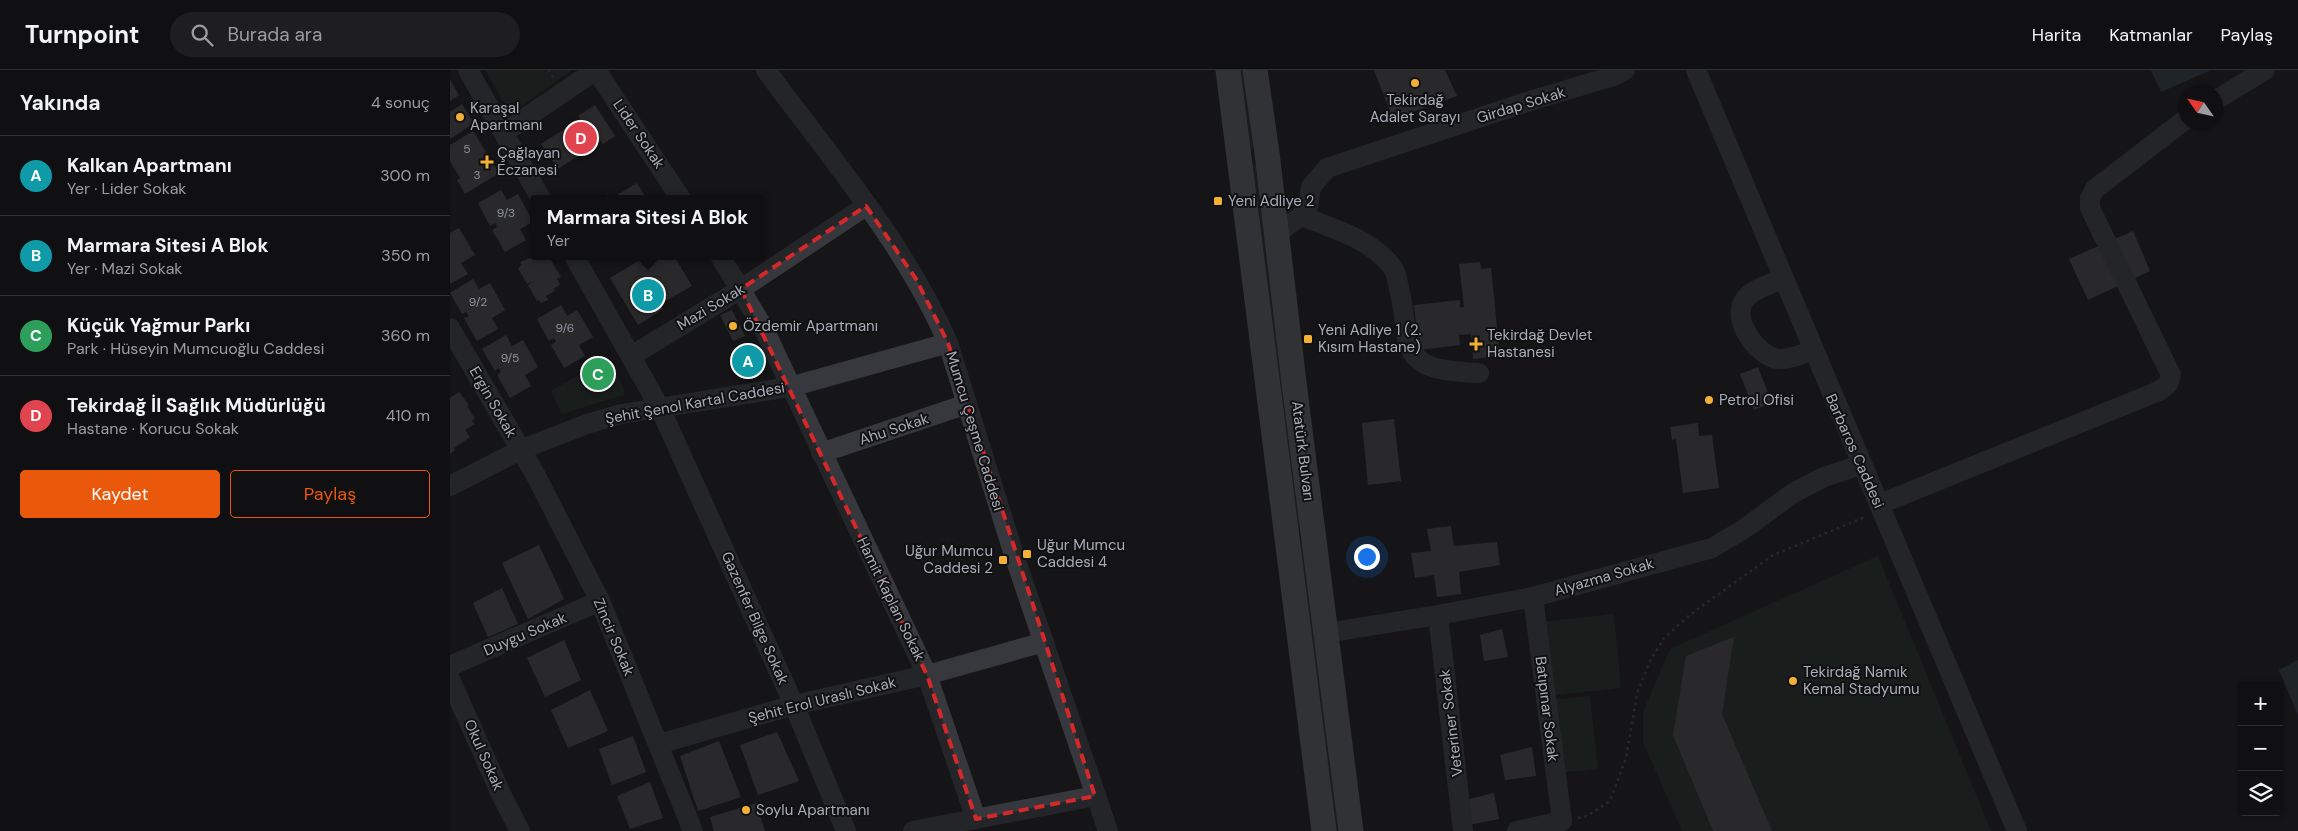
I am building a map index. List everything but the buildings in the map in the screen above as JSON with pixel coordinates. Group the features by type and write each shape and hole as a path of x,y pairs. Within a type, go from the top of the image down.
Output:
{"main road":[{"name":"Atatürk Bulvarı","path":"1228,70 1324,831"},
{"name":"Atatürk Bulvarı","path":"1255,70 1351,831"}],"street":[{"path":"468,70 505,132 539,195"},
{"path":"505,132 596,70"},
{"name":"Lider Sokak","path":"596,70 679,195"},
{"name":"Mumcu Çeşme Caddesi","path":"766,70 866,206 916,279 934,310 948,343 1044,642 1108,831"},
{"name":"Girdap Sokak","path":"1301,216 1308,206 1311,188 1327,168 1533,100 1614,76 1625,70"},
{"name":"Barbaros Caddesi","path":"1696,70 1812,351 1880,507 2016,831"},
{"path":"2223,96 2264,70"},
{"path":"1880,507 2028,443 2159,391 2168,384 2171,375 2090,208 2090,198 2095,189 2178,125"},
{"name":"Mazi Sokak","path":"631,356 741,289 866,206"},
{"path":"1276,234 1301,216 1342,232 1379,252 1394,269 1402,301 1407,341 1417,359 1434,369 1479,373"},
{"name":"Gazenfer Bilge Sokak","path":"576,260 660,408 794,705 846,831"},
{"path":"723,260 763,327 790,387"},
{"path":"1782,279 1756,290 1744,300 1741,311 1743,324 1753,343 1765,354 1778,359 1812,351"},
{"name":"Ergin Sokak","path":"450,328 520,450"},
{"name":"Şehit Şenol Kartal Caddesi","path":"450,486 520,450 587,424 621,414 790,387 948,343"},
{"name":"Hamit Kaplan Sokak","path":"790,387 927,675 976,819"},
{"name":"Ahu Sokak","path":"821,453 967,404"},
{"name":"Zincir Sokak","path":"520,450 535,474 600,601 693,831"},
{"name":"Alyazma Sokak","path":"1326,633 1438,616 1533,597 1712,548 1744,529 1793,493 1824,477 1861,465"},
{"name":"Batıpınar Sokak","path":"1533,597 1562,822"},
{"name":"Duygu Sokak","path":"450,666 600,601"},
{"name":"Veteriner Sokak","path":"1438,616 1463,831"},
{"name":"Şehit Erol Uraslı Sokak","path":"659,744 794,705 927,675 1044,642"},
{"name":"Okul Sokak","path":"450,679 500,794 520,831"},
{"path":"913,831 947,828 976,819 1095,796"},
{"path":"1517,831 1562,822"}],"path":[{"path":"1562,822 1587,816 1610,801 1626,758 1637,694 1649,663 1664,638 1691,614 1773,555 1880,507"}],"highlighted area":[{"path":"866,206 916,279 948,343 1095,796 976,819 927,675 741,289"}],"shaded area":[{"path":"485,70 572,70 516,110 507,108"},
{"path":"1235,70 1244,70 1254,148 1246,151"},
{"path":"2151,70 2211,70 2161,92"},
{"path":"1257,164 1302,526 1295,528 1249,165"},
{"path":"608,358 625,391 623,395 562,414 551,391"},
{"path":"1307,543 1342,831 1333,831 1298,545"},
{"name":"Tekirdağ Namık Kemal Stadyumu","path":"1878,556 1991,831 1682,831 1643,742 1643,712 1670,649"},
{"path":"1614,614 1621,688 1547,696 1540,622"},
{"path":"2298,660 2298,715 2279,670"},
{"path":"1590,696 1598,769 1557,773 1550,700"}],"place":[{"name":"Tekirdağ Adalet Sarayı","path":"1415,83"},
{"name":"Karaşal Apartmanı","path":"460,117"},
{"name":"Tekirdağ İl Sağlık Müdürlüğü","path":"581,138"},
{"name":"Çağlayan Eczanesi","path":"487,162"},
{"name":"Yeni Adliye 2","path":"1218,201"},
{"name":"Marmara Sitesi A Blok","path":"648,295"},
{"name":"Özdemir Apartmanı","path":"733,326"},
{"name":"Yeni Adliye 1 (2. Kısım Hastane)","path":"1308,339"},
{"name":"Tekirdağ Devlet Hastanesi","path":"1476,344"},
{"name":"Kalkan Apartmanı","path":"748,361"},
{"name":"Küçük Yağmur Parkı","path":"598,374"},
{"name":"Petrol Ofisi","path":"1709,400"},
{"name":"Uğur Mumcu Caddesi 4","path":"1027,554"},
{"name":"Uğur Mumcu Caddesi 2","path":"1003,560"},
{"name":"Tekirdağ Namık Kemal Stadyumu","path":"1793,681"},
{"name":"Soylu Apartmanı","path":"746,810"}]}
